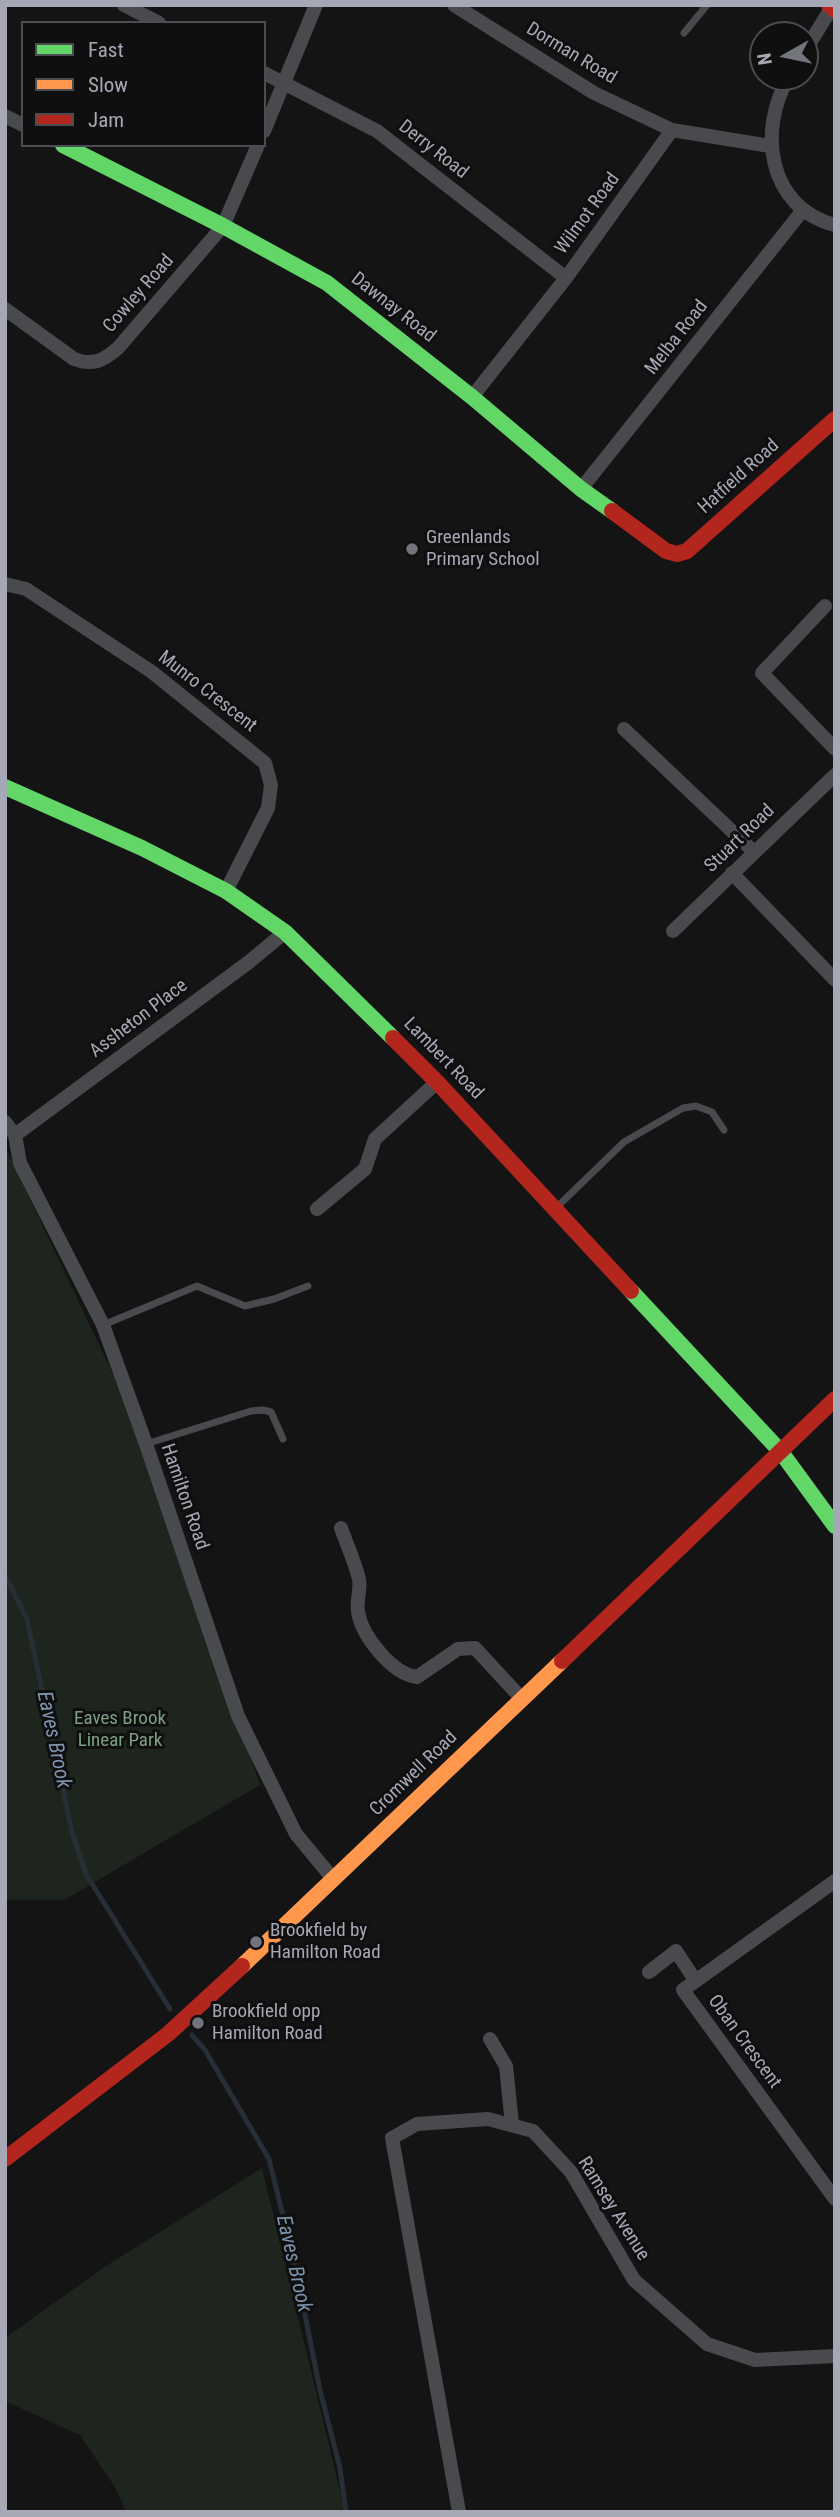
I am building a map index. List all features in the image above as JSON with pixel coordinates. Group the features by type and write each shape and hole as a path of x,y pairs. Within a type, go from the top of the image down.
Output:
{"street":[{"path":"124,5 155,21"},
{"path":"266,126 316,5"},
{"name":"Dorman Road","path":"454,5 594,93 672,130"},
{"path":"819,28 832,7"},
{"name":"Derry Road","path":"266,74 377,131 566,278"},
{"path":"781,91 770,146 774,167 783,189 803,210 835,225"},
{"path":"5,116 21,124"},
{"path":"672,130 770,146"},
{"name":"Wilmot Road","path":"472,397 566,278 672,130"},
{"name":"Dawnay Road","path":"67,147 223,226 327,283 472,397 581,489 666,551"},
{"path":"223,226 257,147"},
{"name":"Melba Road","path":"581,489 803,210"},
{"name":"Cowley Road","path":"5,309 74,359 86,363 102,361 118,348 223,226"},
{"name":"Hatfield Road","path":"666,551 677,554 687,551 835,419"},
{"name":"Munro Crescent","path":"5,584 26,589 152,672 265,764 271,785 268,808 226,891"},
{"path":"825,606 762,673 835,749"},
{"path":"624,729 754,852"},
{"name":"Stuart Road","path":"673,931 835,775"},
{"name":"Lambert Road","path":"5,788 142,848 226,891 285,932 437,1082 781,1452 835,1527"},
{"path":"732,873 835,980"},
{"name":"Assheton Place","path":"15,1135 249,962 285,932"},
{"path":"317,1209 365,1169 375,1139 437,1082"},
{"name":"Hamilton Road","path":"5,1122 15,1135 20,1163 103,1325 238,1716 296,1834 334,1880"},
{"name":"Cromwell Road","path":"5,2159 168,2034 334,1880 835,1399"},
{"path":"341,1528 358,1573 358,1612 362,1624 387,1661 398,1671 417,1677 458,1649 475,1648 522,1699"},
{"name":"Oban Crescent","path":"835,1881 683,1990 835,2199"},
{"path":"649,1972 676,1951 695,1980"},
{"path":"490,2039 506,2066 512,2124"},
{"name":"Ramsey Avenue","path":"459,2512 392,2138 417,2124 488,2119 533,2131 571,2172 634,2280 707,2344 755,2360 835,2356"}],"lane":[{"path":"684,33 707,5"},
{"path":"554,1209 624,1142 683,1108 695,1106 712,1112 724,1130"},
{"path":"103,1325 197,1286 245,1306 274,1300 308,1286"},
{"path":"146,1444 251,1411 263,1410 271,1412 283,1439"}],"green space":[{"name":"Eaves Brook Linear Park","path":"5,1146 146,1444 260,1785 64,1900 5,1900"},
{"path":"262,2168 345,2512 126,2512 115,2487 80,2435 5,2401 5,2338 106,2266"}],"waterway":[{"name":"Eaves Brook","path":"5,1575 27,1619 72,1832 86,1874 170,2009"},
{"name":"Eaves Brook","path":"192,2035 205,2050 269,2159 340,2468 346,2512"}],"traffic: fast":[{"path":"67,147 223,226 327,283 472,397 581,489 612,511"},
{"path":"5,787 142,848 226,891 285,932 393,1038"},
{"path":"631,1291 781,1452 835,1526"}],"traffic: slow":[{"path":"242,1966 562,1661"}],"traffic: jam":[{"path":"829,5 835,10"},
{"path":"612,511 666,551 677,554 687,551 835,419"},
{"path":"393,1038 631,1291"},
{"path":"562,1661 835,1399"},
{"path":"5,2159 168,2034 242,1966"}],"place":[{"name":"Greenlands Primary School","path":"412,549"},
{"name":"Brookfield by Hamilton Road","path":"256,1942"},
{"name":"Brookfield opp Hamilton Road","path":"198,2023"}]}
